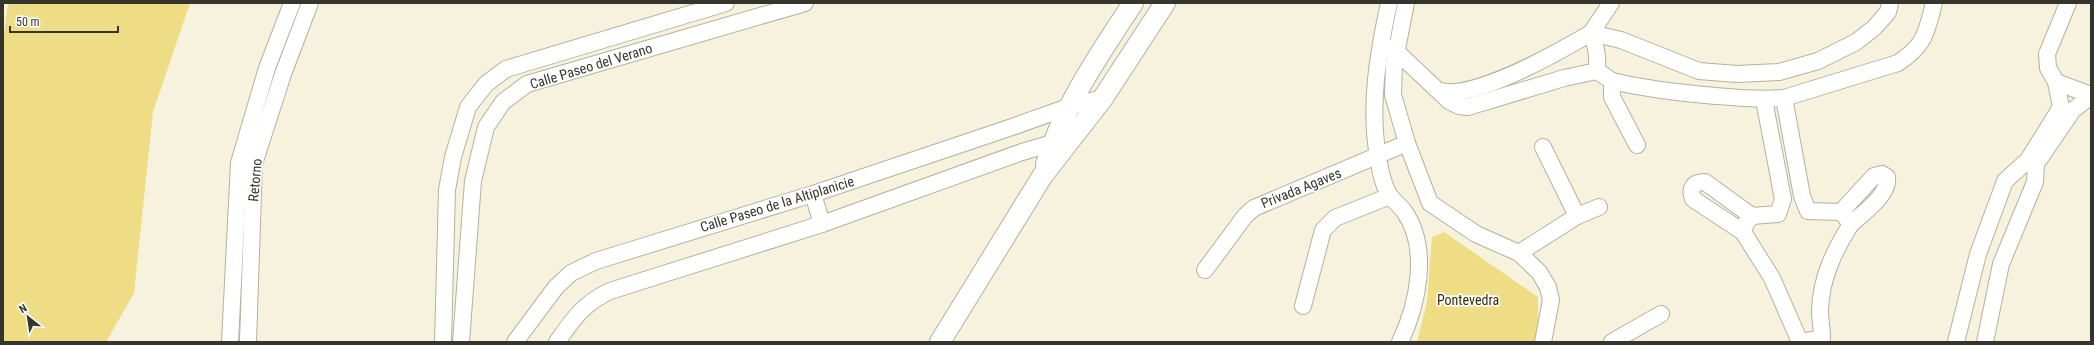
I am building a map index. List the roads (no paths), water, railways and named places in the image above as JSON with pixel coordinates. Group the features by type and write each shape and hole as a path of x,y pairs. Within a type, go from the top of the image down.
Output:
{"main road":[{"path":"1043,175 1052,143 1068,107 1084,78 1132,3"},
{"path":"940,342 1043,175 1103,98 1165,3"}],"street":[{"path":"230,342 239,163 267,68 292,3"},
{"name":"Retorno","path":"248,342 254,164 284,74 310,3"},
{"name":"Calle Paseo del Verano","path":"443,342 449,179 453,157 468,107 486,84 506,68 726,3"},
{"name":"Calle Paseo del Verano","path":"461,342 473,181 486,127 503,102 527,84 805,3"},
{"path":"1389,3 1376,67 1374,107 1378,156 1383,179 1390,196 1404,211 1414,235 1419,282 1406,329 1400,342"},
{"path":"1406,3 1396,51 1393,95 1407,143 1430,203 1476,234 1519,253 1539,272 1548,287 1551,300 1543,342"},
{"path":"1439,91 1456,92 1491,82 1554,55 1591,33 1611,3"},
{"path":"1591,33 1621,40 1699,71 1737,74 1779,72 1818,62 1856,42 1874,28 1888,12 1890,3"},
{"path":"1380,44 1396,51 1450,102 1459,106 1468,107 1564,78 1597,71 1612,81 1639,88 1764,100 1784,98 1898,63 1914,52 1925,37 1934,3"},
{"path":"1956,342 1978,254 2006,180 2028,160 2061,107 2056,82 2048,68 2047,54 2068,3"},
{"path":"694,13 702,33"},
{"path":"1591,33 1596,45 1598,58 1597,71"},
{"path":"1612,81 1612,97 1637,145"},
{"path":"1985,342 2000,264 2035,182 2036,164 2073,110 2091,95 2056,82"},
{"name":"Calle Paseo de la Altiplanicie","path":"515,342 556,287 571,273 596,261 813,194 1012,128 1068,107 1103,98"},
{"path":"1764,100 1783,199 1778,214 1752,216 1705,182 1698,182 1692,186 1690,192 1693,200 1744,232 1772,278 1800,342 1822,340 1820,311 1822,290 1828,266 1846,218 1808,211 1802,196 1784,98"},
{"path":"557,342 579,312 593,299 610,291 822,224 1022,152 1072,138"},
{"name":"Privada Agaves","path":"1205,270 1245,216 1254,208 1407,143"},
{"path":"1542,147 1577,216"},
{"path":"449,179 473,181"},
{"path":"813,194 822,224"},
{"path":"1303,306 1323,230 1335,218 1390,196"},
{"path":"1404,211 1414,212 1430,203"},
{"path":"1519,253 1577,216 1599,207"},
{"path":"1744,232 1746,223 1752,216"},
{"path":"1612,342 1661,314"}],"park label":[{"name":"Pontevedra","path":"1468,300"}]}
